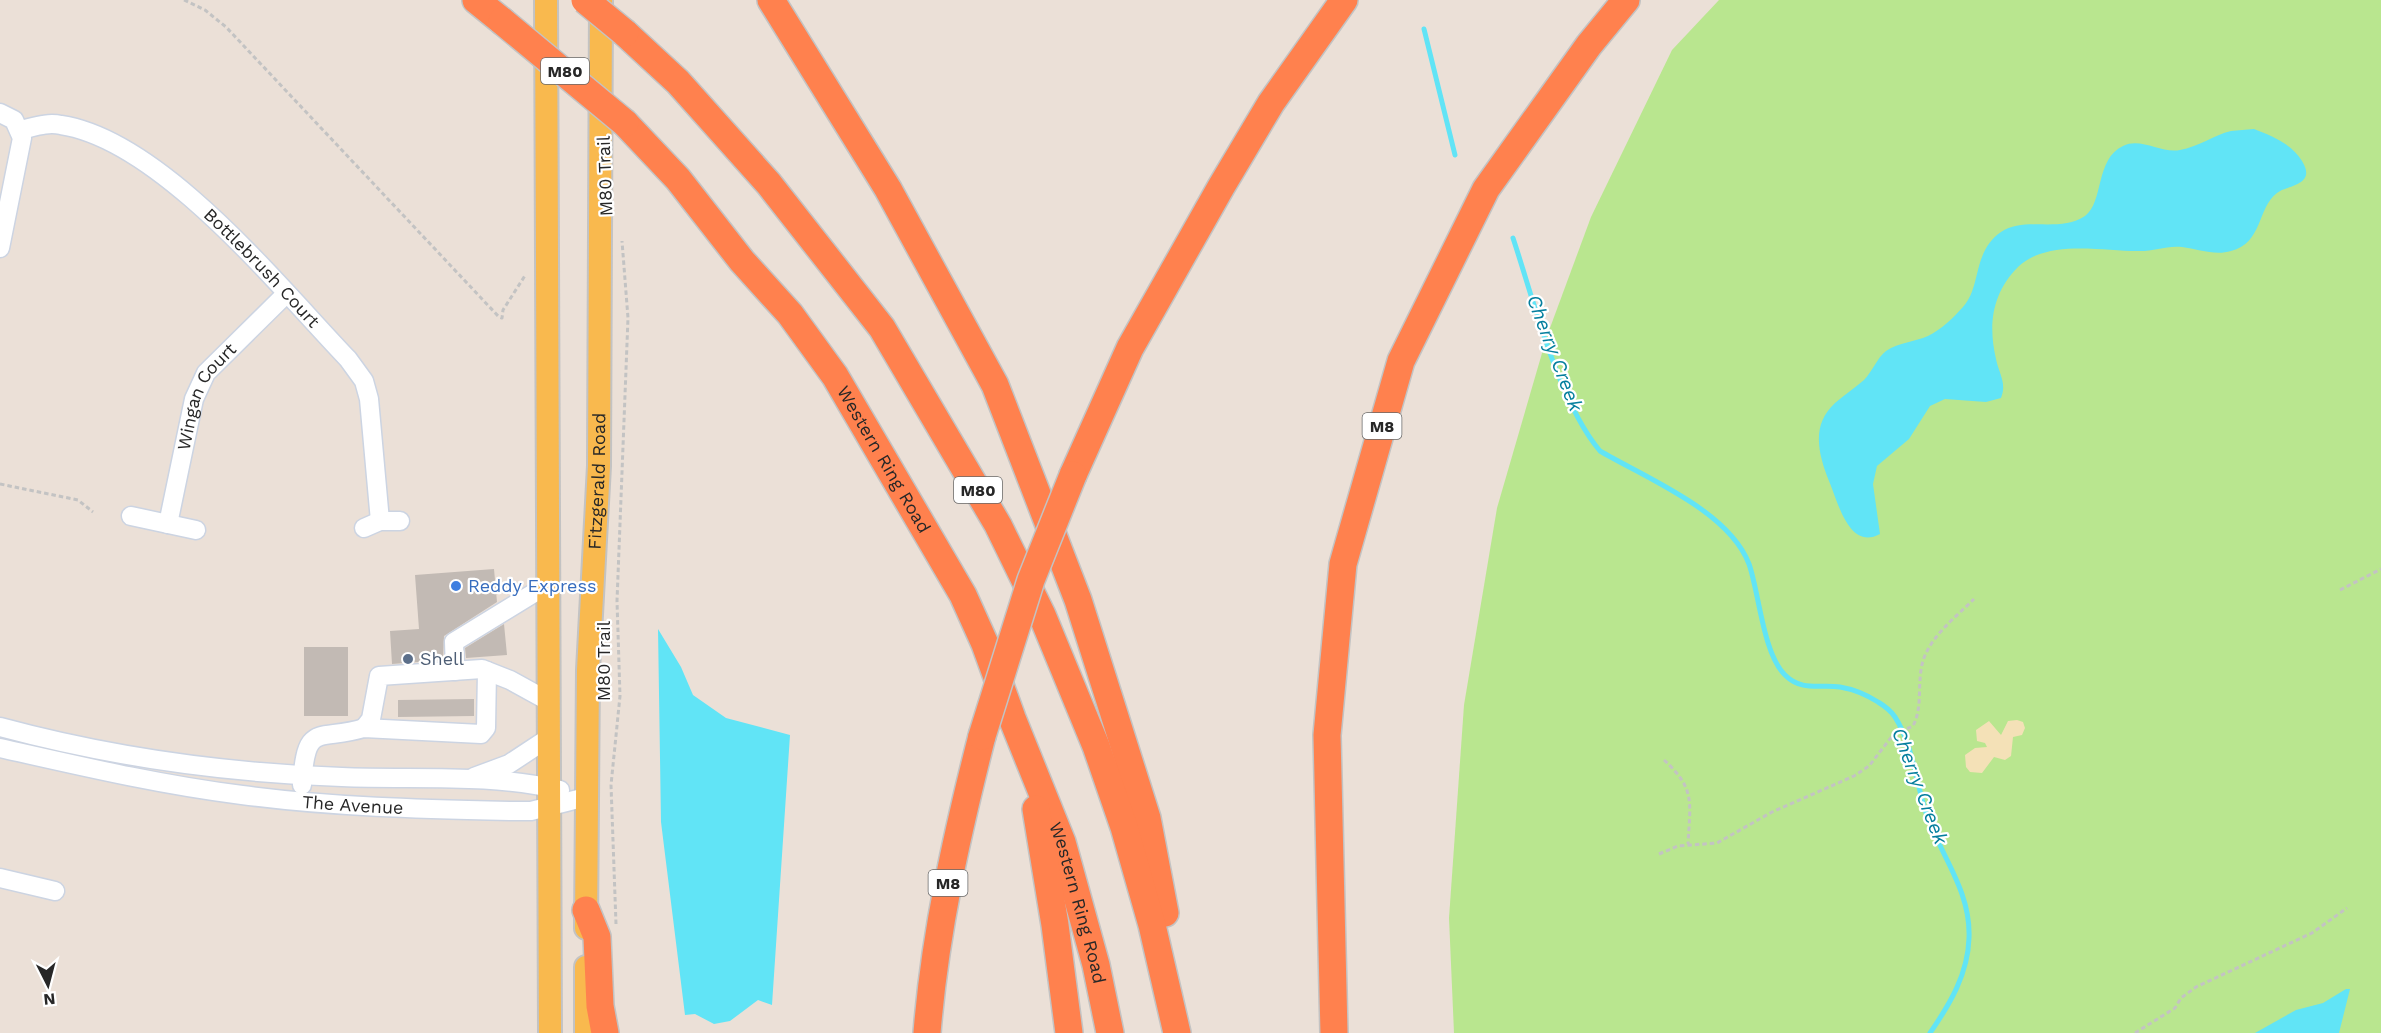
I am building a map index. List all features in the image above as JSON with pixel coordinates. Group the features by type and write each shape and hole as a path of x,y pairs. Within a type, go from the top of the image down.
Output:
{"highway":[{"name":"Western Ring Road","path":"476,0 625,123 678,179 742,261 790,314 835,376 963,595 985,644 1062,842 1096,965 1110,1033"},
{"name":"M80","path":"585,0 678,82 769,184 882,328 998,525 1042,615 1096,746 1124,827 1149,914 1178,1033"},
{"path":"771,0 888,189 995,385 1078,600 1147,818 1171,946 1178,1033"},
{"name":"M8","path":"927,1033 938,934 951,867 982,736 1031,580 1073,476 1130,348 1221,187 1272,103 1344,0"},
{"name":"M8","path":"1334,1033 1327,735 1343,564 1401,361 1485,189 1588,45 1626,0"},
{"path":"1012,718 1038,813 1069,1033"},
{"path":"586,910 597,937 600,1006 605,1033"}],"main road":[{"path":"546,0 547,581 551,797 550,1033"},
{"path":"547,581 560,424 559,0"},
{"name":"Fitzgerald Road","path":"586,1033 588,670 599,466 601,0"}],"street":[{"path":"0,113 14,120 20,130 21,147 0,248"},
{"name":"Bottlebrush Court","path":"20,130 52,124 69,126 102,139 142,160 195,200 348,359 364,381 371,409 372,525 400,521"},
{"name":"Wingan Court","path":"168,524 194,399 201,380 286,294"},
{"path":"131,516 196,530"},
{"path":"455,671 454,642 547,581"},
{"path":"301,801 306,754 314,738 326,733 351,732 364,728 481,734 486,728 485,670"},
{"path":"364,728 370,719 379,676 485,670 550,702"},
{"name":"The Avenue","path":"0,727 139,757 303,774 529,784 551,797 586,797"},
{"name":"The Avenue","path":"464,780 508,764 550,737"},
{"name":"The Avenue","path":"0,748 78,766 203,790 301,801 531,811 551,797"},
{"path":"0,878 55,891"}],"path":[{"path":"184,0 204,10 226,27 502,318"},
{"name":"M80 Trail","path":"616,926 611,785 620,696 617,601 628,318 621,236"},
{"path":"0,484 78,500 93,512"},
{"path":"2340,590 2381,569"},
{"path":"1659,854 1688,845 1718,843 1772,812 1854,776 1869,766 1893,735 1910,728 1916,720 1924,655 1932,642 1974,599"},
{"path":"1664,760 1681,776 1689,791 1688,845"},
{"path":"2135,1033 2175,1008 2181,998 2196,987 2312,933 2347,909"}],"green space":[{"path":"1719,0 2381,0 2381,1033 1454,1033 1449,918 1464,705 1497,508 1547,336 1591,217 1672,50"}],"sand":[{"path":"1989,721 2001,735 2008,721 2023,722 2025,728 2022,735 2013,737 2011,756 2005,760 1994,757 1982,773 1970,772 1966,767 1965,755 1975,748 1987,747 1985,743 1977,741 1976,730"}],"water":[{"path":"2254,129 2293,150 2302,161 2306,175 2304,180 2282,190 2271,199 2249,241 2231,251 2219,253 2176,247 2143,251 2075,249 2044,253 2030,258 2009,277 2002,288 1994,310 1992,334 2003,383 2001,398 1986,402 1945,399 1930,406 1909,439 1877,466 1873,484 1880,534 1869,537 1860,536 1853,530 1846,522 1825,471 1819,440 1822,421 1835,403 1864,380 1886,351 1928,336 1943,327 1963,307 1973,289 1985,249 1992,240 2010,227 2065,223 2085,216 2095,201 2108,160 2123,146 2137,143 2173,151 2231,131"},
{"path":"658,629 681,667 693,695 726,718 790,735 772,1005 758,1000 730,1021 714,1024 695,1014 685,1015 661,822"},
{"path":"2346,989 2350,989 2339,1033 2255,1033 2296,1010 2323,1003"}],"building":[{"path":"494,569 497,602 444,636 443,660 392,664 390,631 419,629 415,575"},
{"path":"504,624 507,655 466,658 465,648"},
{"path":"304,647 348,647 348,716 304,716"},
{"path":"474,699 474,716 398,717 398,700"}],"waterway":[{"name":"Cherry Creek","path":"1424,29 1455,155"},
{"name":"Cherry Creek","path":"1513,238 1560,378 1585,430 1600,451 1705,512 1739,545 1753,576 1762,622 1772,653 1785,675 1798,684 1840,687 1864,695 1889,710 1901,728 1910,752 1927,816 1961,890 1968,921 1968,951 1957,988 1930,1033"}],"place":[{"name":"Reddy Express","path":"456,586"},
{"name":"Shell","path":"408,659"}]}
